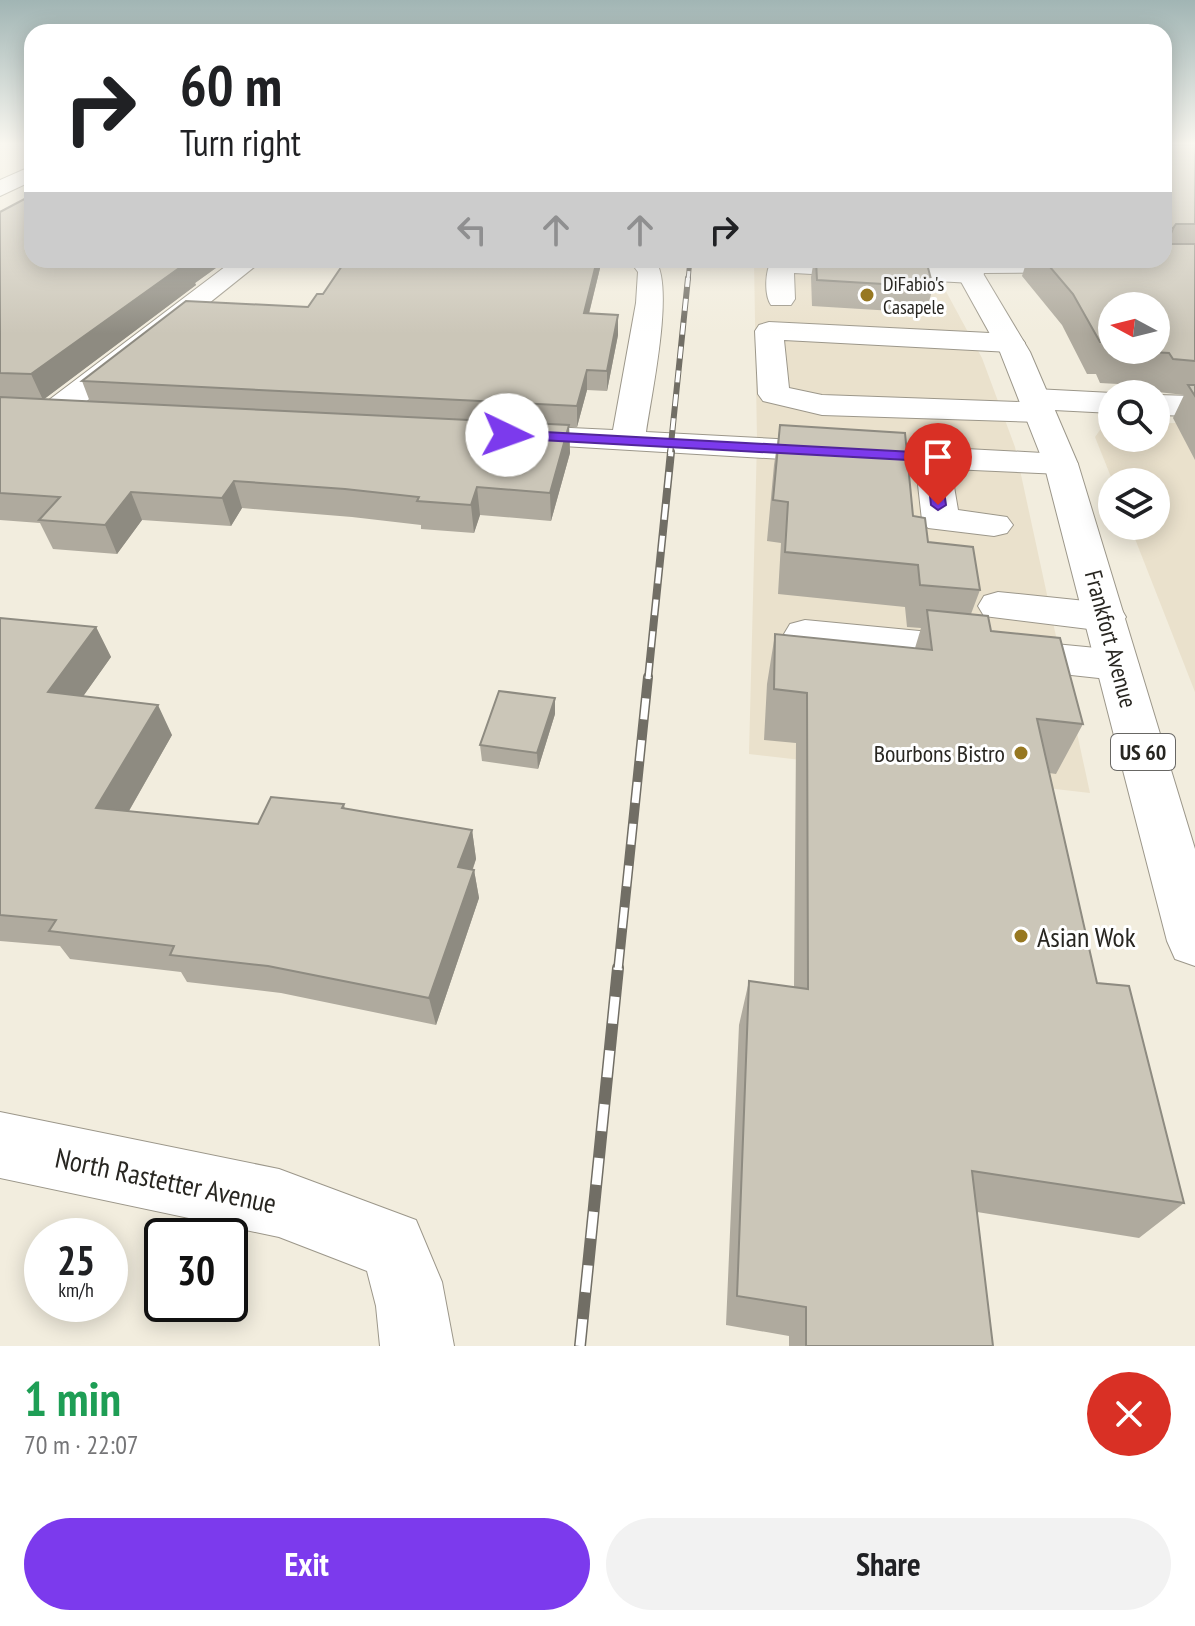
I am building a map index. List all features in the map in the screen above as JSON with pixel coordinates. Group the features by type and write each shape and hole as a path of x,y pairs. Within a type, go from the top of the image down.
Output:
{"street":[{"path":"1195,242 1183,242 1195,252"},
{"path":"1172,263 1195,263"},
{"path":"98,416 39,413 239,268"},
{"path":"628,440 650,303 651,272 648,268"},
{"path":"781,268 781,299"},
{"name":"Frankfort Avenue","path":"968,268 1010,343 1061,464 1117,665 1182,843 1195,941"},
{"path":"1010,343 769,331 774,394 822,405 1098,404"},
{"path":"1170,405 1195,406"},
{"path":"472,433 1061,464"},
{"path":"932,457 941,520 994,525"},
{"path":"998,606 1105,617"},
{"path":"805,634 1117,665"},
{"name":"North Rastetter Avenue","path":"0,1145 279,1203 391,1245 405,1272 415,1302 417,1346"}],"shaded area":[{"path":"754,268 933,268 982,358 1015,447 1090,793 749,754 757,441"},
{"path":"1170,423 1195,423 1195,692 1135,540 1170,540 1170,468 1107,468 1101,452 1170,452"}],"building":[{"path":"8,208 24,208 24,268 179,268 31,374 0,373 0,212"},
{"path":"1172,208 1195,208 1195,224 1176,224 1173,228"},
{"path":"1172,244 1195,244 1195,361 1173,359 1170,354 1170,292 1098,292 1098,338 1073,294 1051,268 1172,268"},
{"path":"341,268 595,268 584,313 618,315 607,371 587,370 577,406 82,381 186,301 308,307 317,294 323,294"},
{"path":"816,268 928,268 933,287 817,280"},
{"path":"0,397 569,425 550,493 477,487 471,505 417,501 419,497 345,489 234,481 222,498 131,492 105,525 39,520 60,497 0,493"},
{"path":"780,425 905,433 913,516 925,518 928,542 973,547 980,590 920,585 918,565 785,552 788,502 773,500"},
{"path":"927,610 988,616 991,631 1060,638 1083,724 1037,719 1097,983 1129,986 1184,1203 972,1171 993,1346 806,1346 806,1307 737,1296 749,981 808,989 807,693 774,689 775,634 932,650"},
{"path":"0,618 96,627 48,692 158,705 96,808 258,824 271,797 344,804 342,808 472,830 458,867 474,870 429,998 268,966 170,955 174,946 49,931 56,920 0,915"},
{"path":"499,691 555,698 537,753 480,745"}],"railway":[{"path":"688,280 689,268"},
{"path":"670,454 688,278"},
{"path":"648,679 671,452"},
{"path":"618,970 648,677"},
{"path":"580,1346 618,968"}],"place":[{"name":"DiFabio's Casapele","path":"867,295"},
{"name":"Bourbons Bistro","path":"1021,753"},
{"name":"Asian Wok","path":"1021,936"}],"route":[{"path":"507,435 932,457 938,505"}]}
